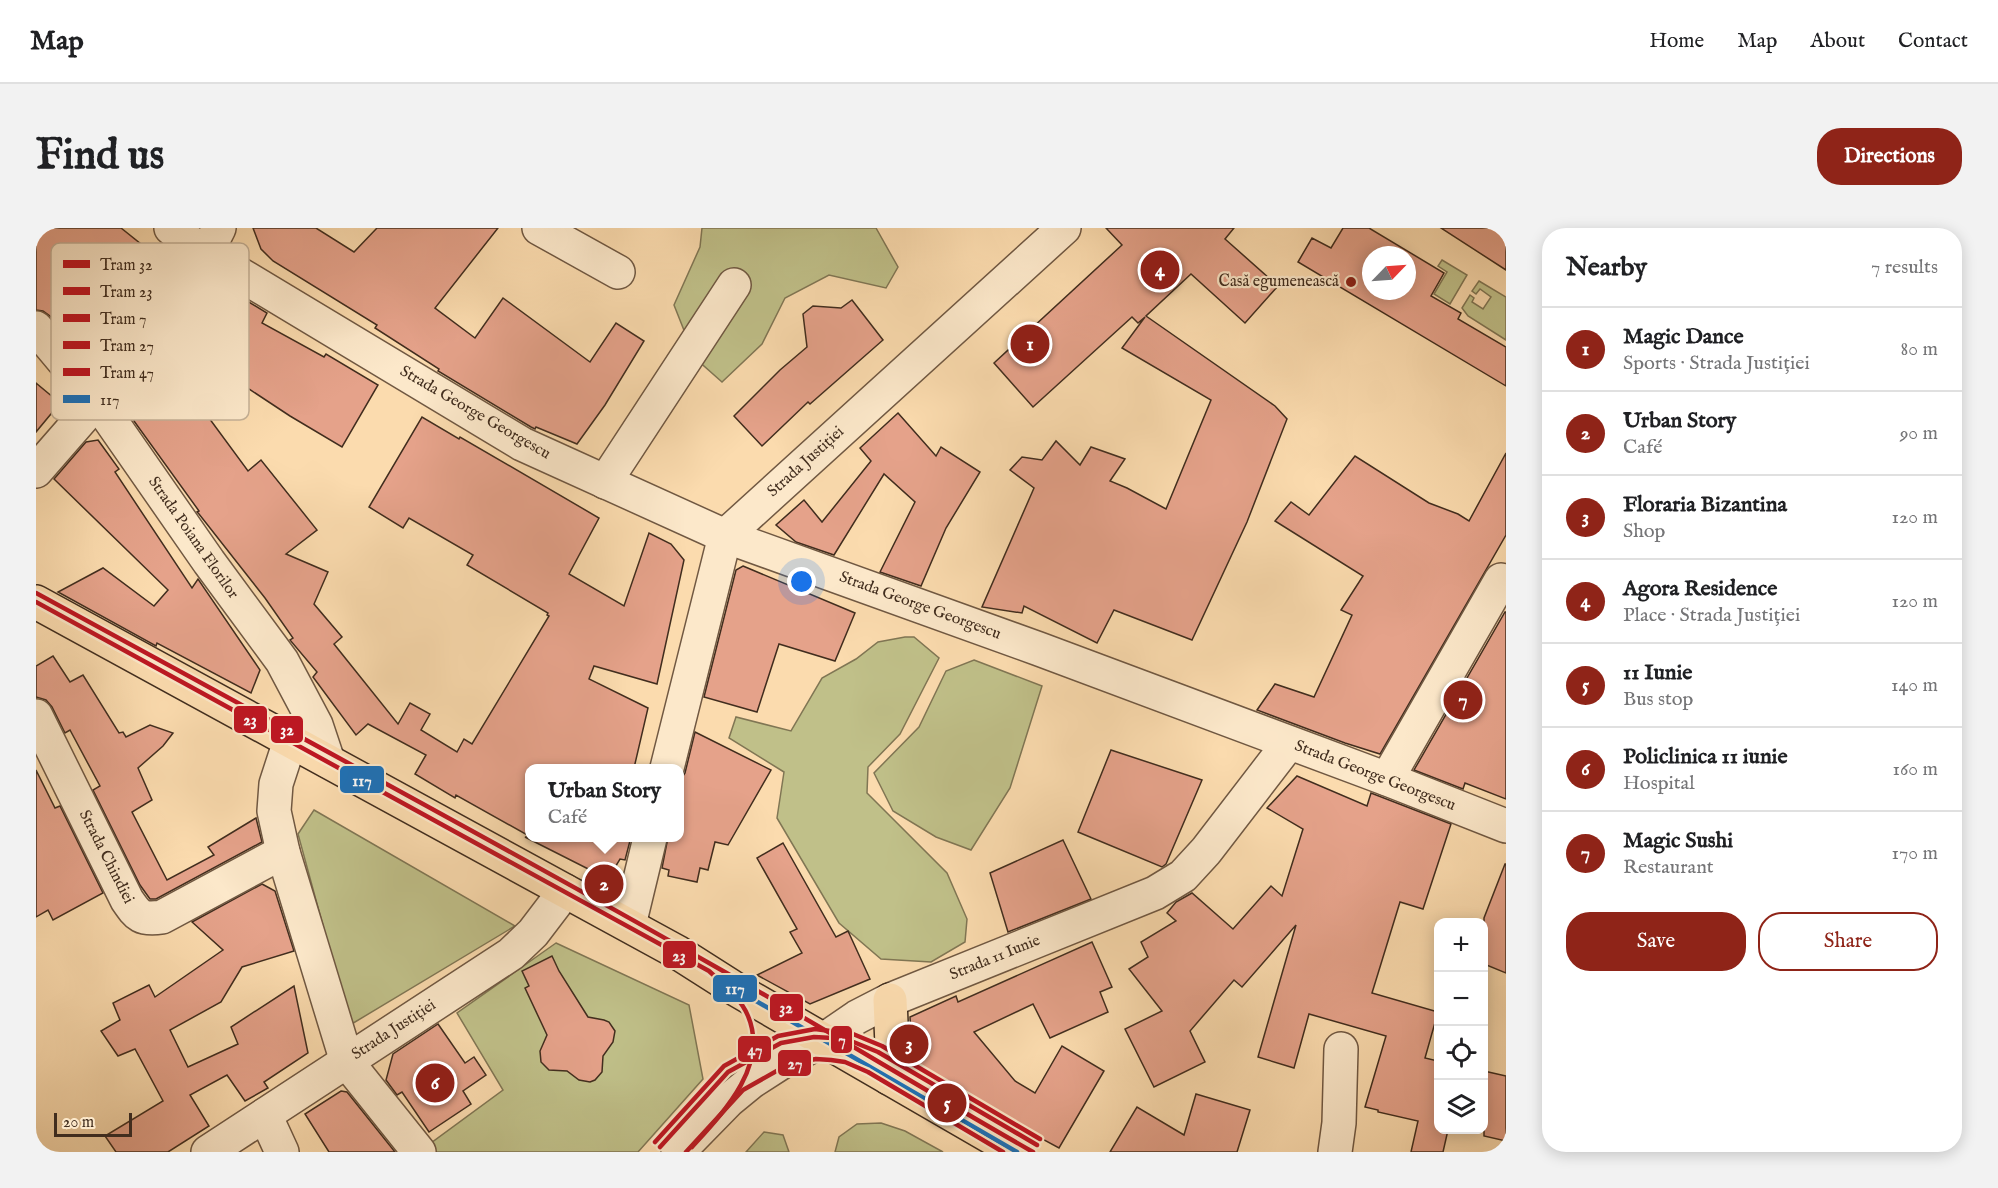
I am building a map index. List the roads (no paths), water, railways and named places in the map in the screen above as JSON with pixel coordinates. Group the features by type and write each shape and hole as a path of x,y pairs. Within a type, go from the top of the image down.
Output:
{"main road":[{"path":"36,602 628,925 1017,1152"},
{"path":"889,1078 892,1045 890,1000"}],"street":[{"name":"Strada George Georgescu","path":"171,228 212,241"},
{"path":"539,228 618,272"},
{"name":"Strada Justiției","path":"725,536 1064,228"},
{"name":"Strada George Georgescu","path":"249,265 522,444 725,536 1039,648 1288,743 1387,778 1506,826"},
{"path":"605,482 734,285"},
{"name":"Strada Poiana Florilor","path":"36,328 51,346"},
{"path":"36,471 80,420"},
{"name":"Strada Poiana Florilor","path":"110,420 209,562 282,661 312,715 328,761"},
{"path":"668,764 725,536"},
{"path":"1387,778 1502,580"},
{"name":"Strada Chindiei","path":"36,716 126,900 137,914 147,919 162,917 283,852"},
{"path":"290,741 276,784 274,811 283,852 347,1062 419,1152"},
{"name":"Strada 11 Iunie","path":"678,1152 729,1100 751,1082 825,1039 857,1017 890,1000 1155,893 1183,876 1206,851 1288,743"},
{"path":"628,925 649,842"},
{"name":"Strada Justiției","path":"208,1152 511,954 533,933 565,891"},
{"path":"1335,1152 1340,1123 1341,1049"},
{"path":"265,1115 282,1152"}],"tram line":[{"name":"32","path":"36,593 631,919 1033,1152"},
{"name":"23","path":"36,602 709,971 731,991 745,1009 753,1035 752,1053 740,1088 692,1147"},
{"name":"47","path":"655,1142 724,1066 778,1036 815,1029 853,1034 882,1046 1040,1139"},
{"name":"7","path":"660,1147 728,1072 781,1043 814,1037 851,1041 878,1052 1037,1145"},
{"name":"27","path":"686,1152 743,1090 789,1064 816,1059 845,1062 868,1072 1003,1152"}],"place":[{"name":"Agora Residence","path":"1160,270"},
{"name":"Casă egumenească","path":"1351,282"},
{"name":"Magic Dance","path":"1030,344"},
{"name":"Magic Sushi","path":"1463,700"},
{"name":"Urban Story","path":"604,884"},
{"name":"Floraria Bizantina","path":"909,1044"},
{"name":"Policlinica 11 iunie","path":"435,1083"},
{"name":"11 Iunie","path":"947,1103"}]}
